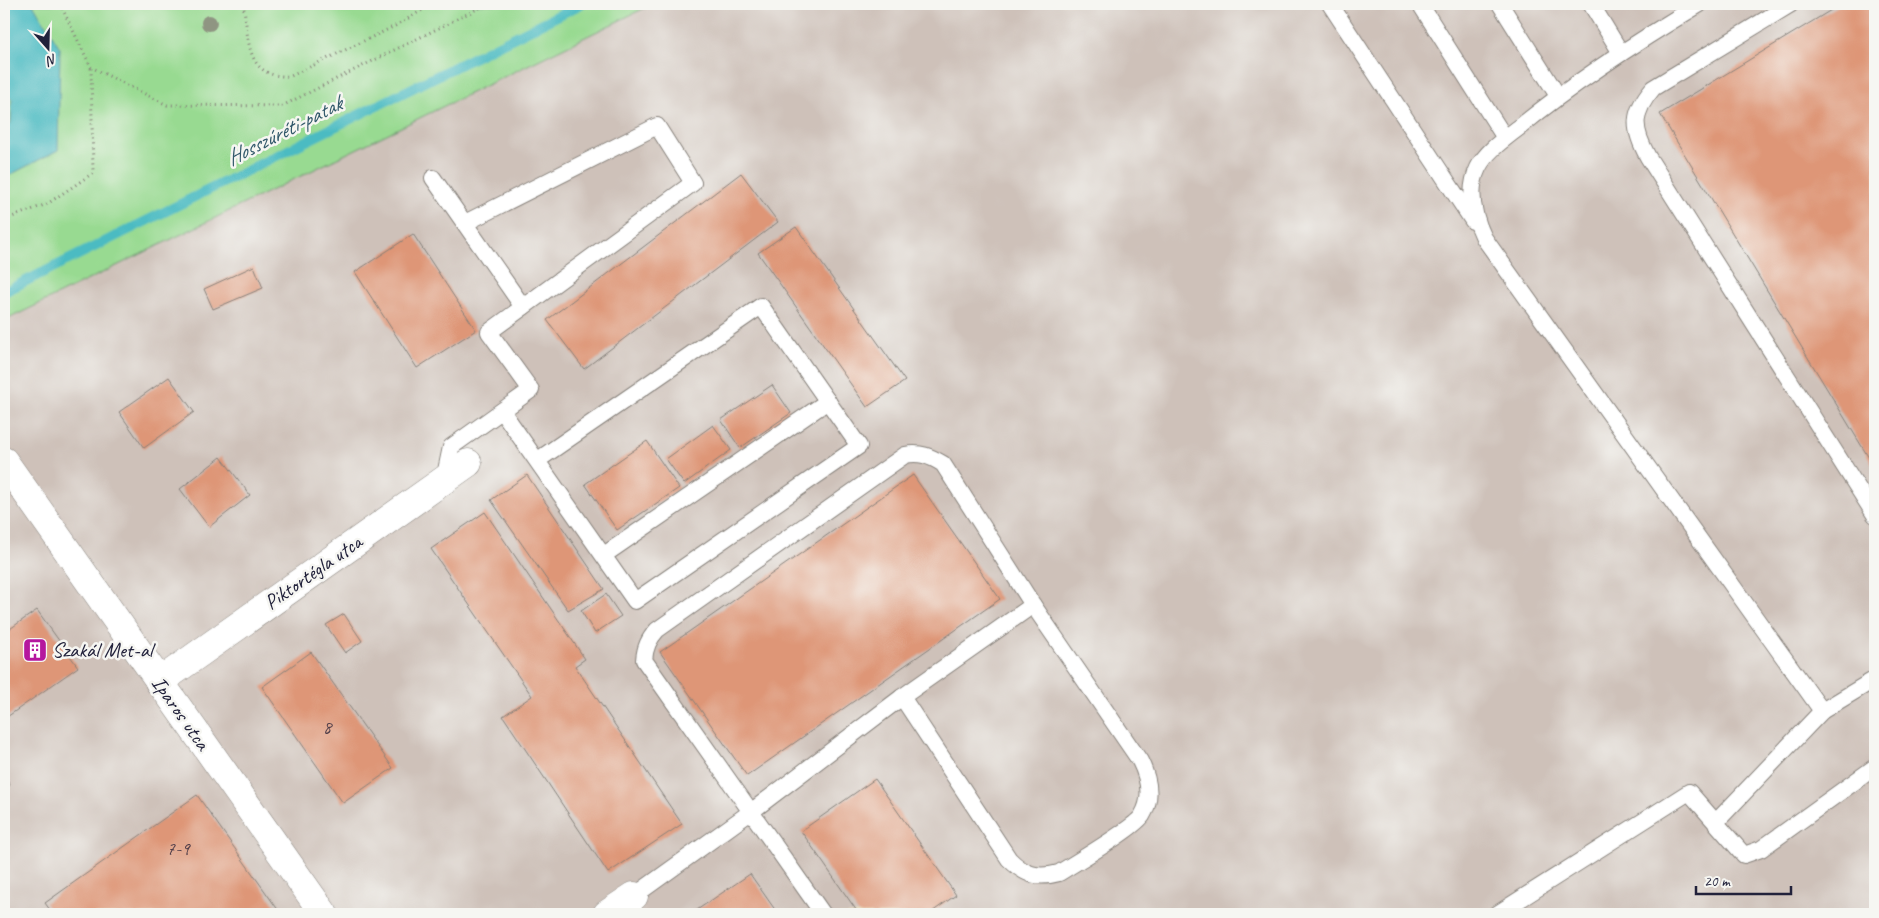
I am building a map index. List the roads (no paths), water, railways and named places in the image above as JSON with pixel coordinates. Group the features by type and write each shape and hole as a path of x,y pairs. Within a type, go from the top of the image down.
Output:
{"street":[{"name":"Iparos utca","path":"4,461 324,914"},
{"name":"Piktortégla utca","path":"159,682 468,463"},
{"path":"607,914 634,896"}],"lane":[{"path":"1330,4 1484,238 1822,711"},
{"path":"1420,4 1506,138"},
{"path":"1500,4 1558,96"},
{"path":"1591,4 1621,53"},
{"path":"1484,238 1476,220 1472,203 1473,186 1478,168 1490,152 1558,96 1621,53 1678,9 1700,4"},
{"path":"1791,4 1653,88 1641,102 1637,114 1639,141 1875,514"},
{"path":"444,480 451,447 531,390 490,332 693,183 657,126 465,223"},
{"path":"434,178 523,307"},
{"path":"502,411 635,601 859,446 761,306 538,460"},
{"path":"604,555 828,400"},
{"path":"823,914 644,660 648,640 657,630 905,455 917,452 932,457 943,464 1033,605 1140,761 1147,776 1150,790 1141,817 1130,827 1059,873 1033,876 1022,872 1009,859 902,697"},
{"path":"634,896 752,811 902,697 1033,605"},
{"path":"1716,821 1822,711 1875,679"},
{"path":"1497,914 1689,792 1744,855 1761,849 1875,768"}],"water":[{"path":"4,4 33,4 60,48 58,150 4,178 4,129 11,123 12,99 4,95"}],"waterway":[{"name":"Hosszúréti-patak","path":"4,292 581,4"}],"place":[{"name":"Szakál Met-al","path":"35,650"}]}
